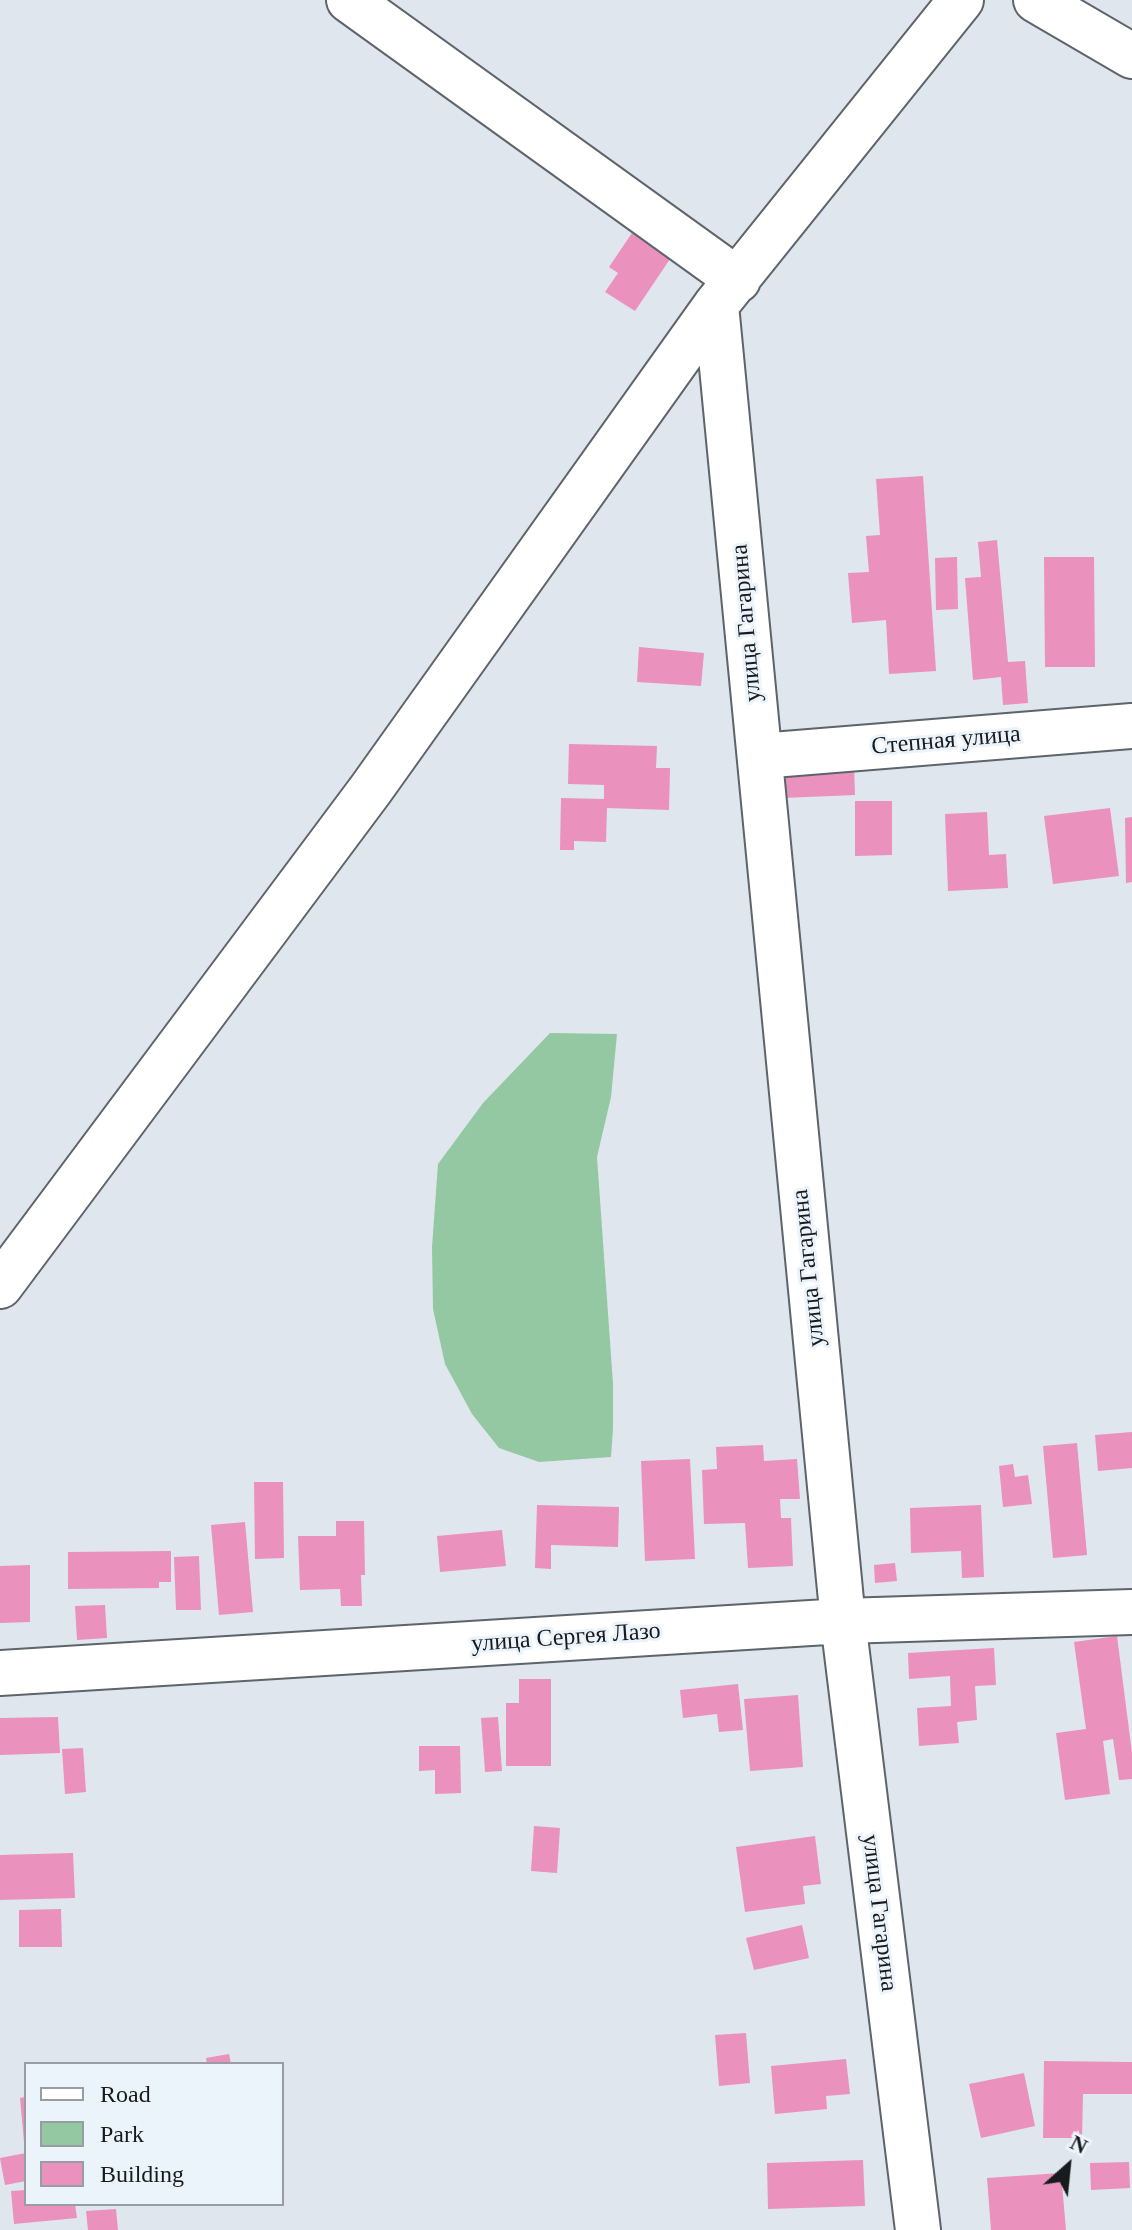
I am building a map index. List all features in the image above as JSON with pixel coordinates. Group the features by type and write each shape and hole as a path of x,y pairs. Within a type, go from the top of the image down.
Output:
{"street":[{"path":"349,0 727,292"},
{"path":"0,1286 380,777 727,292 961,0"},
{"path":"1036,0 1132,56"},
{"name":"улица Гагарина","path":"727,292 760,756 843,1621 918,2230"},
{"name":"Степная улица","path":"760,756 1132,726"},
{"name":"улица Сергея Лазо","path":"0,1673 843,1621 1132,1612"}],"green space":[{"path":"550,1033 617,1034 611,1097 597,1157 613,1384 613,1429 611,1457 539,1462 499,1448 472,1414 445,1364 433,1309 432,1247 438,1164 483,1103"}],"building":[{"path":"632,233 670,259 635,311 605,292 618,273 609,267"},
{"path":"923,476 936,671 889,674 886,620 852,623 848,573 869,572 866,536 880,535 876,479"},
{"path":"997,540 1008,662 1025,661 1028,703 1003,705 1001,677 973,680 965,578 981,577 978,542"},
{"path":"957,557 958,609 936,610 935,558"},
{"path":"1044,557 1094,557 1095,667 1045,667"},
{"path":"639,647 704,653 701,686 637,682"},
{"path":"569,744 657,746 656,768 670,768 669,810 607,808 606,842 574,841 574,850 560,850 561,798 604,799 604,785 568,784"},
{"path":"854,766 855,795 783,798 782,768"},
{"path":"855,801 892,801 892,855 855,856"},
{"path":"1110,808 1119,876 1053,884 1044,816"},
{"path":"987,812 989,855 1006,854 1008,888 948,891 945,814"},
{"path":"1132,817 1132,882 1126,883 1125,818"},
{"path":"1132,1432 1132,1468 1098,1471 1095,1435"},
{"path":"1077,1443 1087,1555 1053,1558 1043,1446"},
{"path":"763,1445 764,1461 797,1459 800,1499 780,1499 781,1518 791,1518 793,1566 748,1568 745,1523 704,1524 702,1470 717,1469 716,1447"},
{"path":"690,1459 695,1559 645,1561 641,1461"},
{"path":"1013,1464 1015,1477 1028,1475 1032,1504 1003,1507 999,1466"},
{"path":"254,1482 283,1482 284,1558 255,1559"},
{"path":"537,1505 619,1507 618,1547 551,1545 551,1569 535,1568"},
{"path":"981,1505 984,1577 962,1578 961,1551 911,1553 910,1508"},
{"path":"336,1521 364,1521 362,1606 341,1606 340,1589 300,1590 298,1536 336,1536"},
{"path":"245,1522 253,1612 219,1615 211,1525"},
{"path":"502,1530 506,1566 440,1572 437,1536"},
{"path":"171,1551 171,1582 159,1582 159,1588 68,1589 68,1552"},
{"path":"199,1556 201,1610 176,1610 174,1557"},
{"path":"895,1563 897,1581 875,1583 874,1565"},
{"path":"30,1565 30,1622 0,1623 0,1566"},
{"path":"105,1605 107,1638 77,1640 75,1606"},
{"path":"1117,1636 1132,1753 1132,1779 1119,1780 1113,1739 1103,1741 1110,1794 1065,1800 1056,1733 1086,1729 1074,1642"},
{"path":"994,1648 996,1685 975,1686 977,1720 957,1722 959,1743 919,1746 917,1708 951,1706 950,1676 909,1679 908,1653"},
{"path":"519,1679 551,1679 551,1766 506,1766 506,1703 519,1703"},
{"path":"738,1684 743,1730 719,1732 717,1714 683,1718 680,1690"},
{"path":"798,1695 803,1767 750,1771 744,1699"},
{"path":"58,1717 60,1753 0,1755 0,1718"},
{"path":"498,1717 502,1771 485,1772 481,1718"},
{"path":"419,1746 460,1746 461,1793 435,1794 435,1770 419,1771"},
{"path":"83,1748 86,1792 65,1794 62,1749"},
{"path":"534,1826 560,1828 557,1873 531,1871"},
{"path":"815,1836 821,1884 803,1886 805,1904 745,1912 736,1847"},
{"path":"73,1853 75,1898 0,1900 0,1855"},
{"path":"61,1909 62,1947 19,1947 19,1910"},
{"path":"802,1925 809,1958 754,1970 746,1938"},
{"path":"746,2033 750,2083 719,2086 715,2035"},
{"path":"229,2054 231,2062 207,2062 206,2058"},
{"path":"846,2059 850,2094 826,2096 827,2109 775,2114 771,2066"},
{"path":"1044,2061 1132,2062 1132,2094 1083,2094 1082,2138 1043,2138"},
{"path":"1024,2073 1035,2126 981,2138 969,2084"},
{"path":"24,2097 24,2142 20,2098"},
{"path":"24,2153 24,2181 5,2185 0,2158"},
{"path":"863,2160 865,2206 768,2209 767,2163"},
{"path":"1129,2162 1130,2188 1091,2190 1090,2163"},
{"path":"1061,2173 1066,2230 991,2230 987,2178"},
{"path":"24,2190 24,2206 75,2206 77,2218 14,2224 11,2191"},
{"path":"116,2209 118,2230 88,2230 86,2211"}]}
